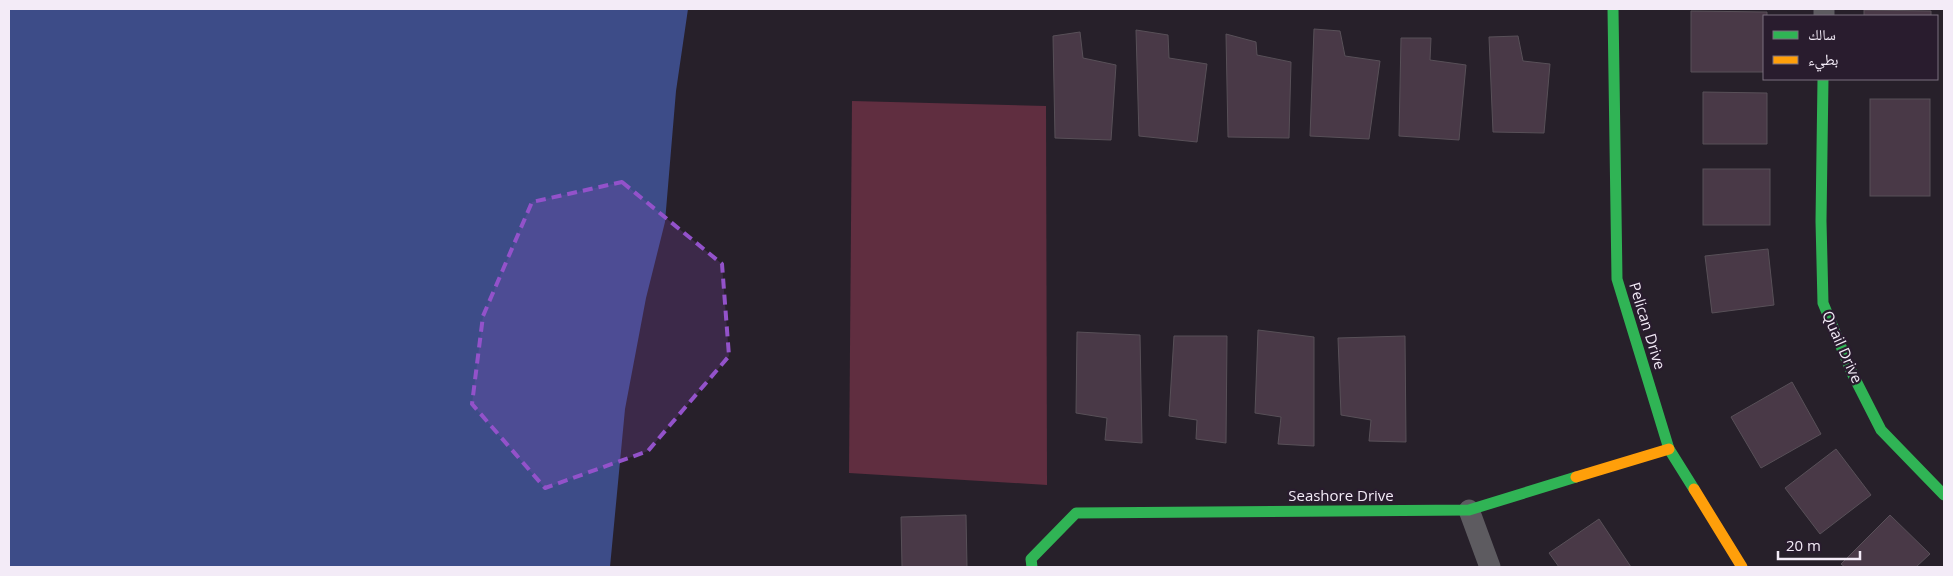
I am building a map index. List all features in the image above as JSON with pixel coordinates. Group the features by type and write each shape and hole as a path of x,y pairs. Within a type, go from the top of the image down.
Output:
{"street":[{"name":"Pelican Drive","path":"1613,9 1617,280 1669,449 1742,567"},
{"name":"Quail Drive","path":"1823,80 1821,221 1823,303 1852,374 1881,430 1944,495"},
{"name":"Seashore Drive","path":"1032,567 1031,559 1076,513 1469,510 1669,449"},
{"path":"1469,510 1490,567"}],"highlighted area":[{"path":"622,182 722,264 729,356 648,451 545,488 472,404 483,316 532,202"}],"shaded area":[{"path":"852,101 1046,106 1047,485 849,473"}],"water":[{"path":"9,9 688,9 676,91 665,222 646,298 625,409 610,567 9,567"}],"building":[{"path":"1864,10 1931,11 1931,15 1864,15"},
{"path":"1691,11 1767,12 1767,15 1763,15 1763,72 1691,72"},
{"path":"1314,29 1340,31 1345,56 1380,61 1369,139 1310,136"},
{"path":"1136,30 1168,35 1169,58 1207,64 1197,142 1139,136"},
{"path":"1080,32 1083,58 1116,65 1111,140 1055,138 1053,36"},
{"path":"1226,34 1256,42 1257,55 1291,62 1289,138 1228,137"},
{"path":"1518,36 1523,61 1550,64 1544,133 1493,132 1489,37"},
{"path":"1401,38 1431,38 1430,60 1466,65 1459,140 1399,136"},
{"path":"1703,92 1767,93 1767,144 1703,144"},
{"path":"1870,99 1930,99 1930,196 1870,196"},
{"path":"1703,169 1770,169 1770,225 1703,225"},
{"path":"1768,249 1774,305 1712,313 1705,256"},
{"path":"1258,330 1314,337 1314,446 1278,444 1281,417 1255,413"},
{"path":"1077,332 1140,335 1142,443 1105,440 1107,418 1076,413"},
{"path":"1174,336 1227,336 1226,443 1196,439 1197,420 1169,416"},
{"path":"1405,336 1406,442 1369,441 1371,420 1341,415 1338,338"},
{"path":"1792,382 1821,434 1761,468 1731,417"},
{"path":"1836,449 1871,495 1820,534 1785,488"},
{"path":"966,515 967,567 902,567 901,517"},
{"path":"1890,515 1930,554 1916,567 1845,567 1841,564"},
{"path":"1599,519 1631,567 1559,567 1549,553"}],"traffic: fast":[{"path":"1613,9 1617,279 1669,449 1694,489"},
{"path":"1823,80 1821,221 1823,303 1852,373 1881,430 1944,495"},
{"path":"1032,567 1031,559 1076,513 1469,510 1576,477"}],"traffic: slow":[{"path":"1576,477 1669,449"},
{"path":"1694,489 1742,567"}]}
